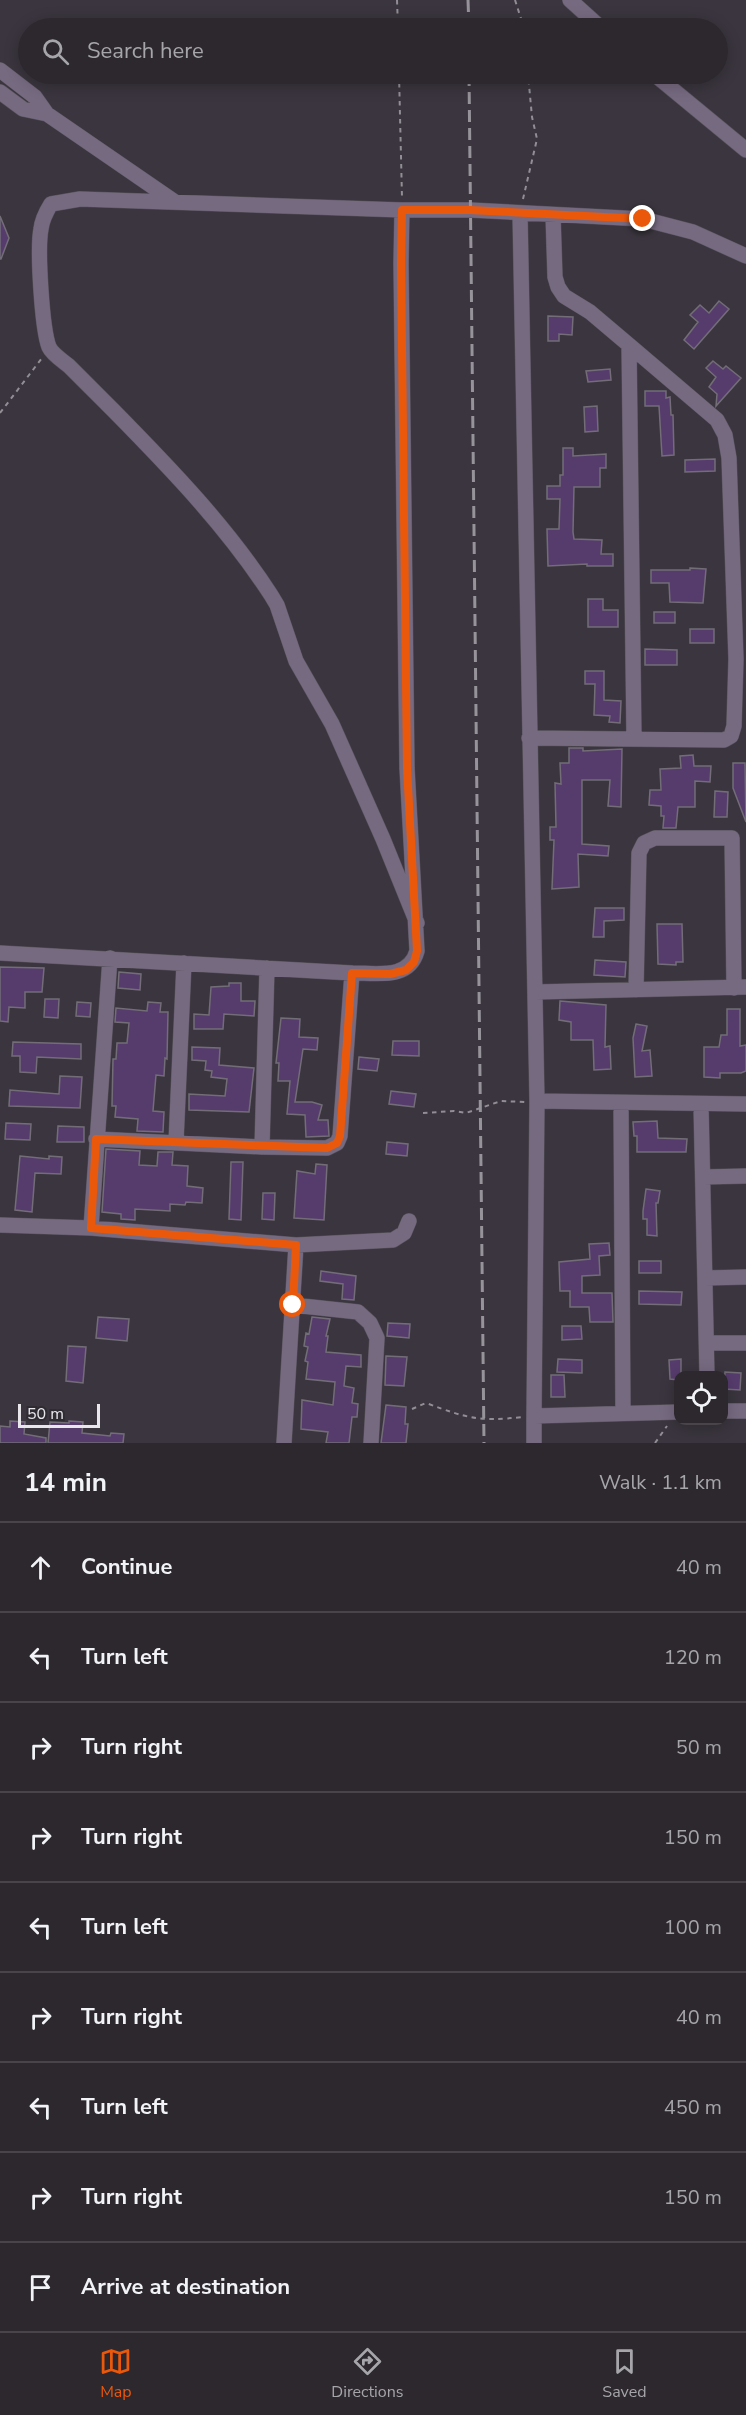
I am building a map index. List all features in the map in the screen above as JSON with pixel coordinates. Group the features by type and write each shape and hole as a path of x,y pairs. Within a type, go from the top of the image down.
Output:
{"street":[{"path":"570,0 590,18"},
{"path":"0,70 18,84"},
{"path":"18,84 35,97 47,114 175,202"},
{"path":"666,84 746,150"},
{"path":"0,92 23,109 47,114"},
{"path":"417,923 332,724 296,661 277,605 271,595 221,525 186,489 168,466 50,348 42,298 39,244 40,229 45,213 51,204 80,198 402,210 470,210 643,219 693,231 746,256"},
{"path":"0,953 390,974 406,970 414,962 417,951 417,923 407,768 402,210"},
{"path":"520,213 537,1101 534,1443"},
{"path":"530,738 724,740 731,736 734,726 741,658 729,458 725,435 717,420 590,312 564,296 555,277 553,215"},
{"path":"629,345 634,738"},
{"path":"535,992 740,988 739,838 655,838 644,843 637,864 636,990"},
{"path":"91,1228 110,958"},
{"path":"176,1142 184,963"},
{"path":"262,1146 267,968"},
{"path":"96,1139 327,1148 337,1143 340,1136 352,973"},
{"path":"537,1101 746,1104"},
{"path":"621,1103 623,1413"},
{"path":"701,1105 707,1371"},
{"path":"703,1177 746,1176"},
{"path":"0,1225 91,1228 296,1245 393,1240 404,1233 409,1221"},
{"path":"284,1443 296,1245"},
{"path":"705,1278 746,1277"},
{"path":"293,1305 358,1312 370,1323 376,1338 371,1443"},
{"path":"706,1343 746,1343"},
{"path":"728,1411 746,1411"},
{"path":"534,1416 674,1412"}],"path":[{"path":"398,0 398,18"},
{"path":"514,0 520,18"},
{"path":"399,84 402,210"},
{"path":"520,213 537,139 529,84"},
{"path":"0,413 50,348"},
{"path":"423,1113 454,1111 466,1113 501,1101 537,1101"},
{"path":"412,1409 426,1403 469,1419 484,1420 534,1416"},
{"path":"655,1443 674,1417"}],"building":[{"path":"0,216 9,238 1,259 0,259"},
{"path":"719,301 729,309 694,349 684,340 698,322 690,315 700,305 709,313"},
{"path":"548,316 573,317 572,335 559,334 559,341 548,341"},
{"path":"713,361 723,369 726,366 741,378 716,406 717,394 709,387 716,377 706,368"},
{"path":"610,369 611,380 588,382 586,371"},
{"path":"645,391 666,391 666,398 670,397 674,455 662,456 659,406 645,406"},
{"path":"597,406 598,431 585,432 584,407"},
{"path":"563,448 573,448 573,456 606,454 606,468 600,468 600,487 574,487 573,532 574,539 602,540 601,554 613,554 613,566 587,566 587,564 548,566 547,529 559,529 560,499 547,499 547,486 560,486 560,475 563,475"},
{"path":"715,459 715,471 685,472 685,460"},
{"path":"690,568 706,569 703,603 670,602 669,583 651,583 651,570 690,570"},
{"path":"588,599 603,599 603,610 618,610 618,627 588,627"},
{"path":"654,612 675,612 675,623 654,623"},
{"path":"690,629 714,629 714,643 690,643"},
{"path":"645,649 677,650 677,665 645,665"},
{"path":"585,671 604,671 604,700 621,701 620,723 609,722 610,716 594,715 595,684 585,684"},
{"path":"569,748 583,748 583,751 622,749 621,807 608,806 610,780 582,780 582,844 609,846 608,856 578,854 579,887 552,889 554,840 550,840 550,827 556,827 555,783 561,784 560,763 569,763"},
{"path":"693,755 694,766 711,766 710,782 695,781 695,807 678,807 676,828 663,828 664,816 661,816 661,806 649,805 650,790 661,790 660,769 681,768 680,756"},
{"path":"733,763 745,763 746,822 733,788"},
{"path":"715,791 728,792 727,817 714,817"},
{"path":"595,908 624,908 624,920 604,921 604,937 593,937"},
{"path":"657,924 682,924 683,962 676,962 676,965 658,964"},
{"path":"595,960 626,962 625,977 594,975"},
{"path":"0,967 44,968 42,992 25,992 25,1008 9,1007 8,1022 0,1021"},
{"path":"119,972 141,974 140,990 118,988"},
{"path":"229,983 241,983 241,1001 255,1001 254,1016 224,1014 223,1029 194,1029 194,1014 209,1015 211,987 229,986"},
{"path":"45,999 59,999 58,1018 44,1017"},
{"path":"560,1001 606,1005 605,1047 610,1046 611,1069 594,1070 593,1040 571,1040 571,1022 559,1020"},
{"path":"77,1002 91,1003 90,1017 76,1016"},
{"path":"148,1002 161,1003 160,1012 168,1012 167,1059 165,1058 164,1076 156,1075 153,1111 164,1112 163,1132 137,1131 138,1119 115,1117 116,1106 112,1106 113,1059 116,1059 117,1043 127,1043 129,1023 115,1022 116,1008 147,1011"},
{"path":"727,1009 740,1009 740,1046 746,1045 746,1071 720,1073 720,1078 704,1077 704,1047 719,1047 721,1035 727,1035"},
{"path":"281,1018 300,1019 299,1037 318,1038 317,1050 303,1049 295,1102 312,1102 322,1105 318,1120 328,1120 329,1136 306,1137 305,1115 287,1114 290,1081 278,1081 279,1063 276,1063"},
{"path":"636,1024 647,1026 642,1051 650,1050 652,1076 635,1077 633,1038"},
{"path":"393,1041 419,1041 419,1056 392,1055"},
{"path":"13,1042 81,1044 81,1059 37,1057 36,1073 20,1072 20,1056 12,1056"},
{"path":"192,1047 220,1048 219,1065 254,1068 249,1112 189,1110 189,1094 225,1096 227,1079 211,1077 212,1071 205,1070 206,1061 192,1060"},
{"path":"359,1057 379,1059 377,1071 358,1069"},
{"path":"60,1076 82,1077 80,1108 9,1106 10,1090 59,1094"},
{"path":"391,1091 416,1094 414,1107 389,1104"},
{"path":"657,1121 658,1138 687,1139 686,1152 637,1152 637,1136 634,1136 633,1122"},
{"path":"6,1123 31,1124 30,1140 5,1139"},
{"path":"58,1126 84,1127 84,1142 57,1142"},
{"path":"387,1142 408,1144 407,1156 386,1154"},
{"path":"106,1149 140,1151 139,1165 157,1166 158,1152 173,1152 172,1165 188,1166 187,1186 203,1188 202,1203 170,1204 170,1211 135,1209 135,1220 121,1219 121,1214 102,1212"},
{"path":"20,1156 49,1159 49,1156 62,1157 61,1174 35,1173 32,1212 15,1210"},
{"path":"231,1162 243,1162 241,1220 229,1219"},
{"path":"316,1164 327,1165 324,1220 294,1218 297,1171 315,1174"},
{"path":"646,1189 660,1191 658,1203 656,1203 657,1236 647,1235 647,1219 643,1219"},
{"path":"263,1193 275,1193 274,1220 262,1219"},
{"path":"609,1243 610,1255 599,1256 600,1275 582,1276 582,1293 612,1293 613,1322 590,1322 589,1307 570,1307 570,1291 560,1291 559,1262 590,1259 589,1244"},
{"path":"639,1261 661,1261 661,1273 639,1273"},
{"path":"321,1271 356,1276 354,1300 342,1299 343,1284 320,1281"},
{"path":"639,1291 682,1292 681,1305 639,1304"},
{"path":"98,1317 129,1319 127,1341 96,1338"},
{"path":"312,1317 330,1319 326,1336 328,1336 326,1352 361,1355 361,1367 346,1366 344,1386 354,1388 352,1403 358,1404 357,1417 352,1417 349,1443 326,1443 328,1432 301,1429 302,1400 333,1405 335,1382 306,1379 308,1362 305,1361 308,1347 304,1346"},
{"path":"388,1323 410,1324 409,1338 387,1336"},
{"path":"562,1326 581,1326 582,1339 562,1340"},
{"path":"68,1346 86,1347 83,1383 66,1381"},
{"path":"386,1356 407,1357 404,1386 385,1385"},
{"path":"558,1359 582,1360 582,1373 557,1372"},
{"path":"681,1359 681,1371 674,1371 674,1380 670,1379 669,1360"},
{"path":"728,1372 741,1373 740,1390 728,1389"},
{"path":"551,1375 564,1375 565,1397 551,1397"},
{"path":"386,1405 406,1407 405,1424 408,1424 406,1443 381,1443"},
{"path":"10,1421 25,1422 24,1434 46,1438 46,1443 0,1443 0,1426 10,1427"},
{"path":"69,1421 83,1422 82,1433 110,1436 111,1433 124,1434 123,1443 48,1443 50,1422 69,1423"}],"railway":[{"path":"468,0 469,18"},
{"path":"469,84 484,1443"}],"route":[{"path":"293,1305 296,1245 91,1228 96,1139 327,1148 337,1143 340,1136 352,973 390,974 406,970 414,962 417,951 417,923 407,768 402,210 470,210 643,219"}]}
